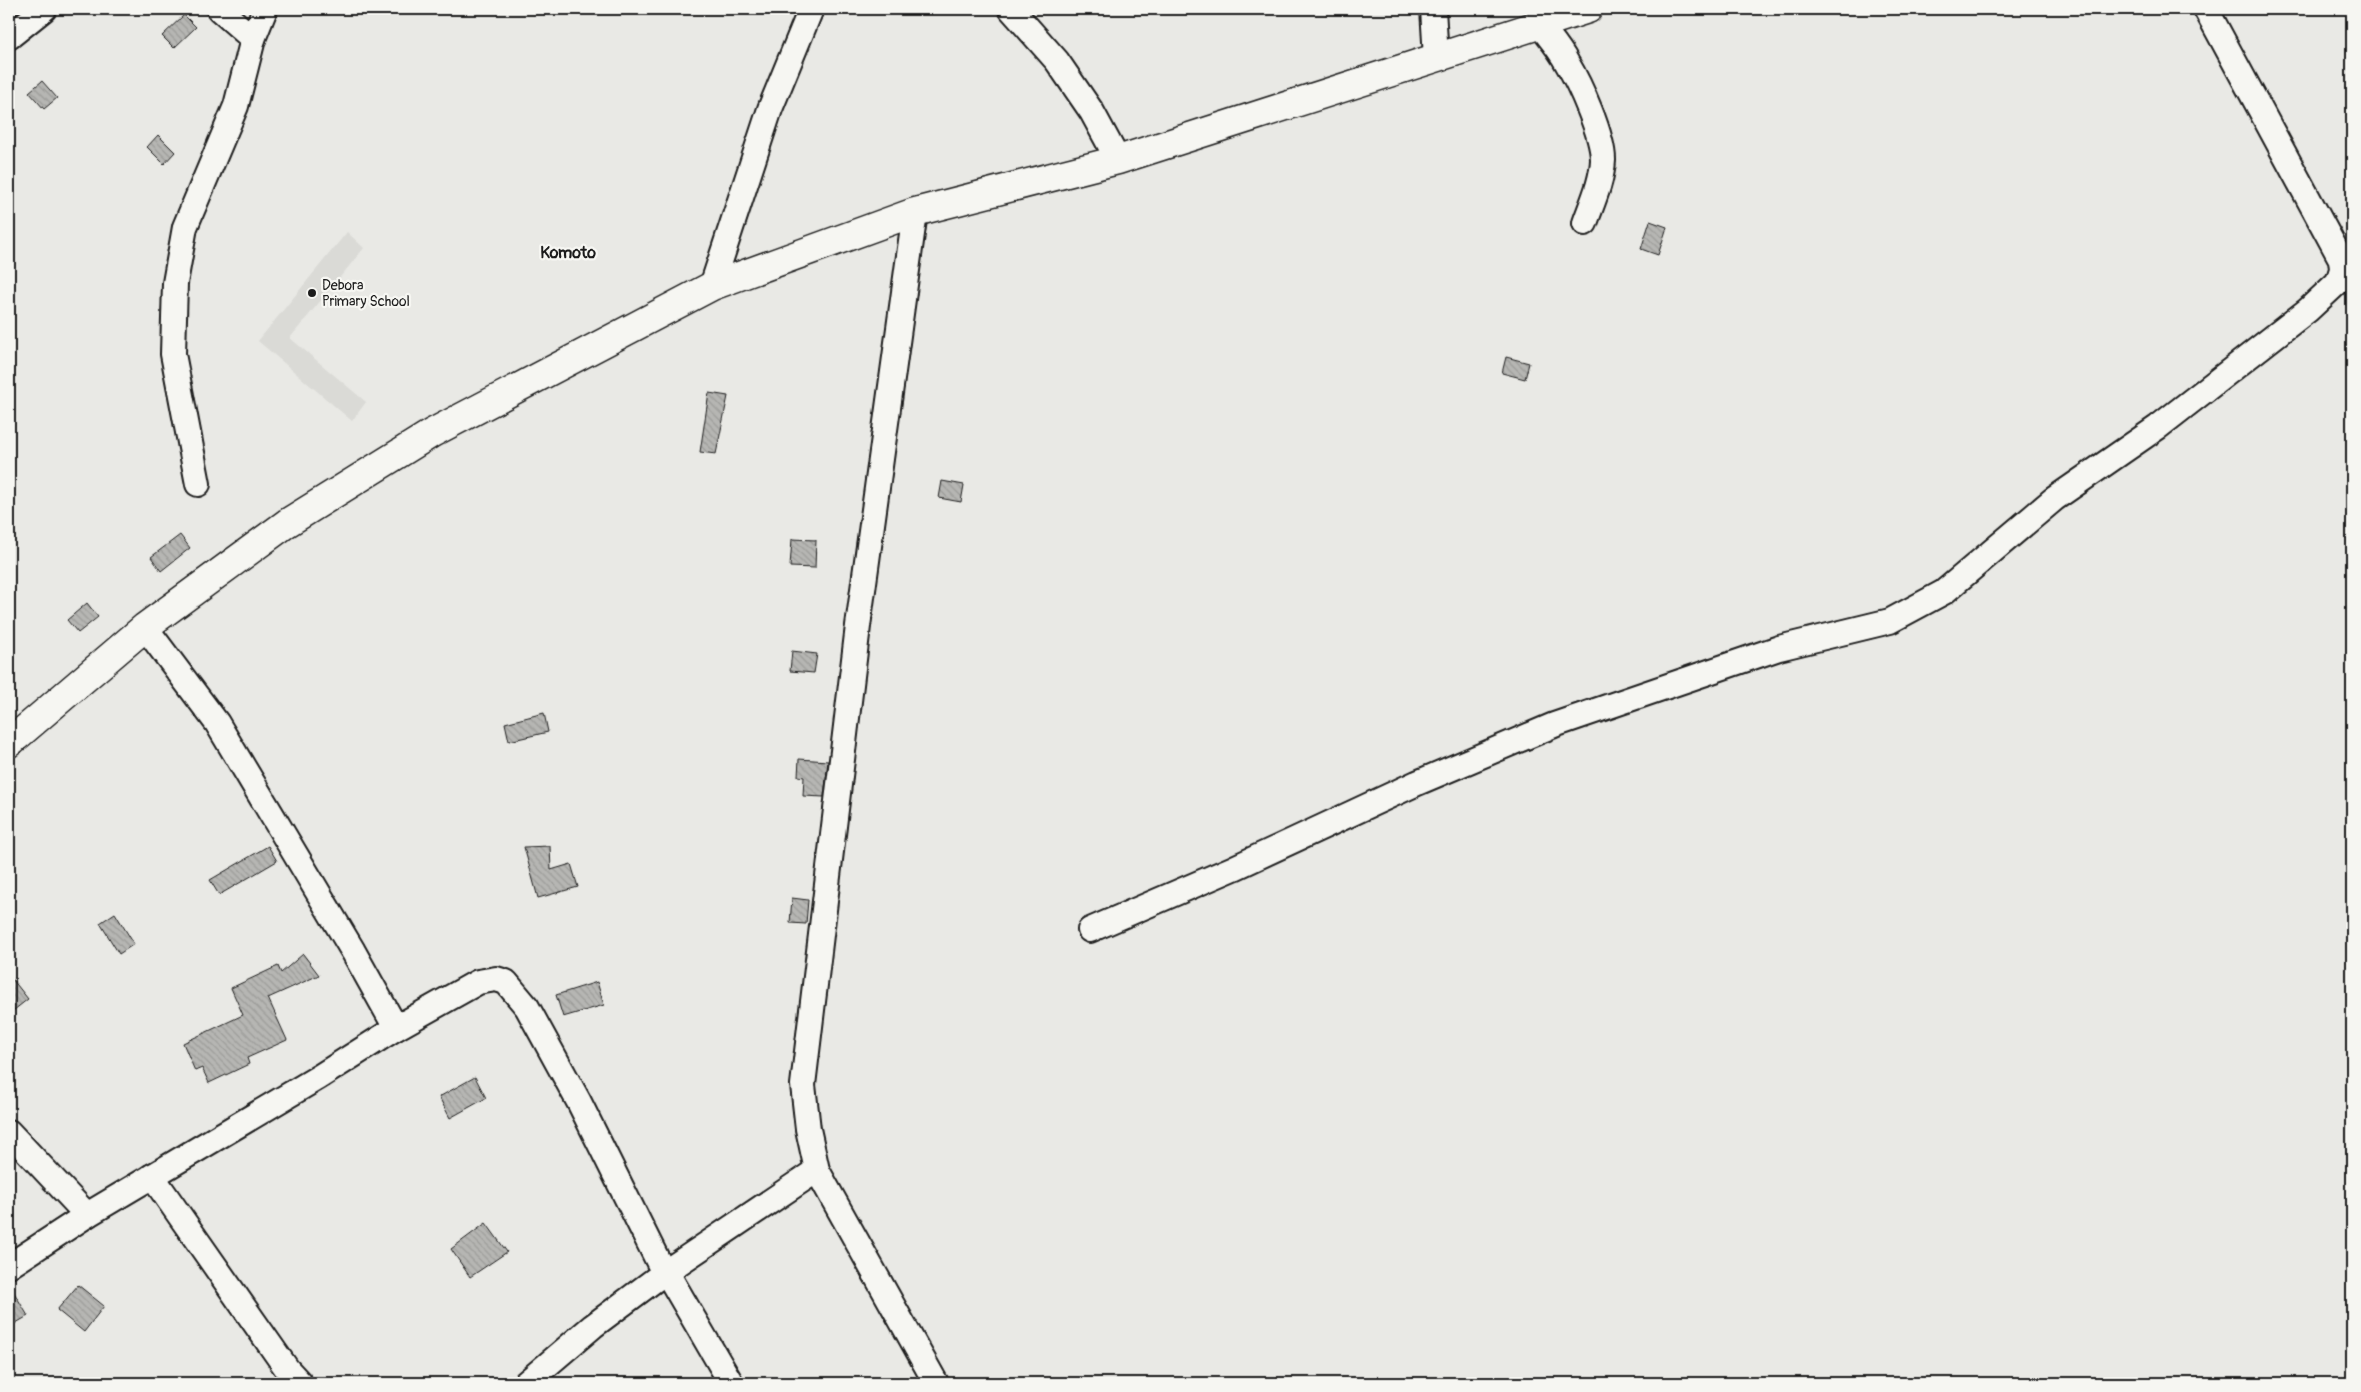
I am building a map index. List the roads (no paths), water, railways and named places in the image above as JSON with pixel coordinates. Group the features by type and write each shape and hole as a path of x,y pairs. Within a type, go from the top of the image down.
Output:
{"street":[{"path":"9,37 44,9"},
{"path":"219,9 253,39"},
{"path":"198,484 173,354 175,283 185,228 236,106 253,39 265,9"},
{"path":"712,286 770,109 811,9"},
{"path":"1010,9 1057,61 1092,112 1118,160"},
{"path":"1433,9 1436,58"},
{"path":"9,743 145,627 287,523 432,433 712,286 915,212 1118,160 1588,9"},
{"path":"1090,930 1234,868 1417,783 1554,725 1779,648 1890,621 1944,592 2054,499 2158,427 2308,310 2338,282 2342,269 2341,259 2206,9"},
{"path":"1540,25 1567,62 1601,144 1603,159 1601,178 1585,223"},
{"path":"915,212 858,626 803,1085 808,1129 817,1170 886,1289 936,1383"},
{"path":"145,627 218,723 354,951 396,1028"},
{"path":"9,1266 87,1215 319,1077 396,1028 478,982 496,979 506,982 527,1007 580,1102 664,1273 667,1273 731,1383"},
{"path":"9,1132 87,1215"},
{"path":"526,1383 593,1326 664,1273 817,1170"},
{"path":"152,1176 287,1369 300,1383"}],"place":[{"name":"Debora Primary School","path":"312,293"}],"district":[{"name":"Komoto","path":"568,253"}]}
